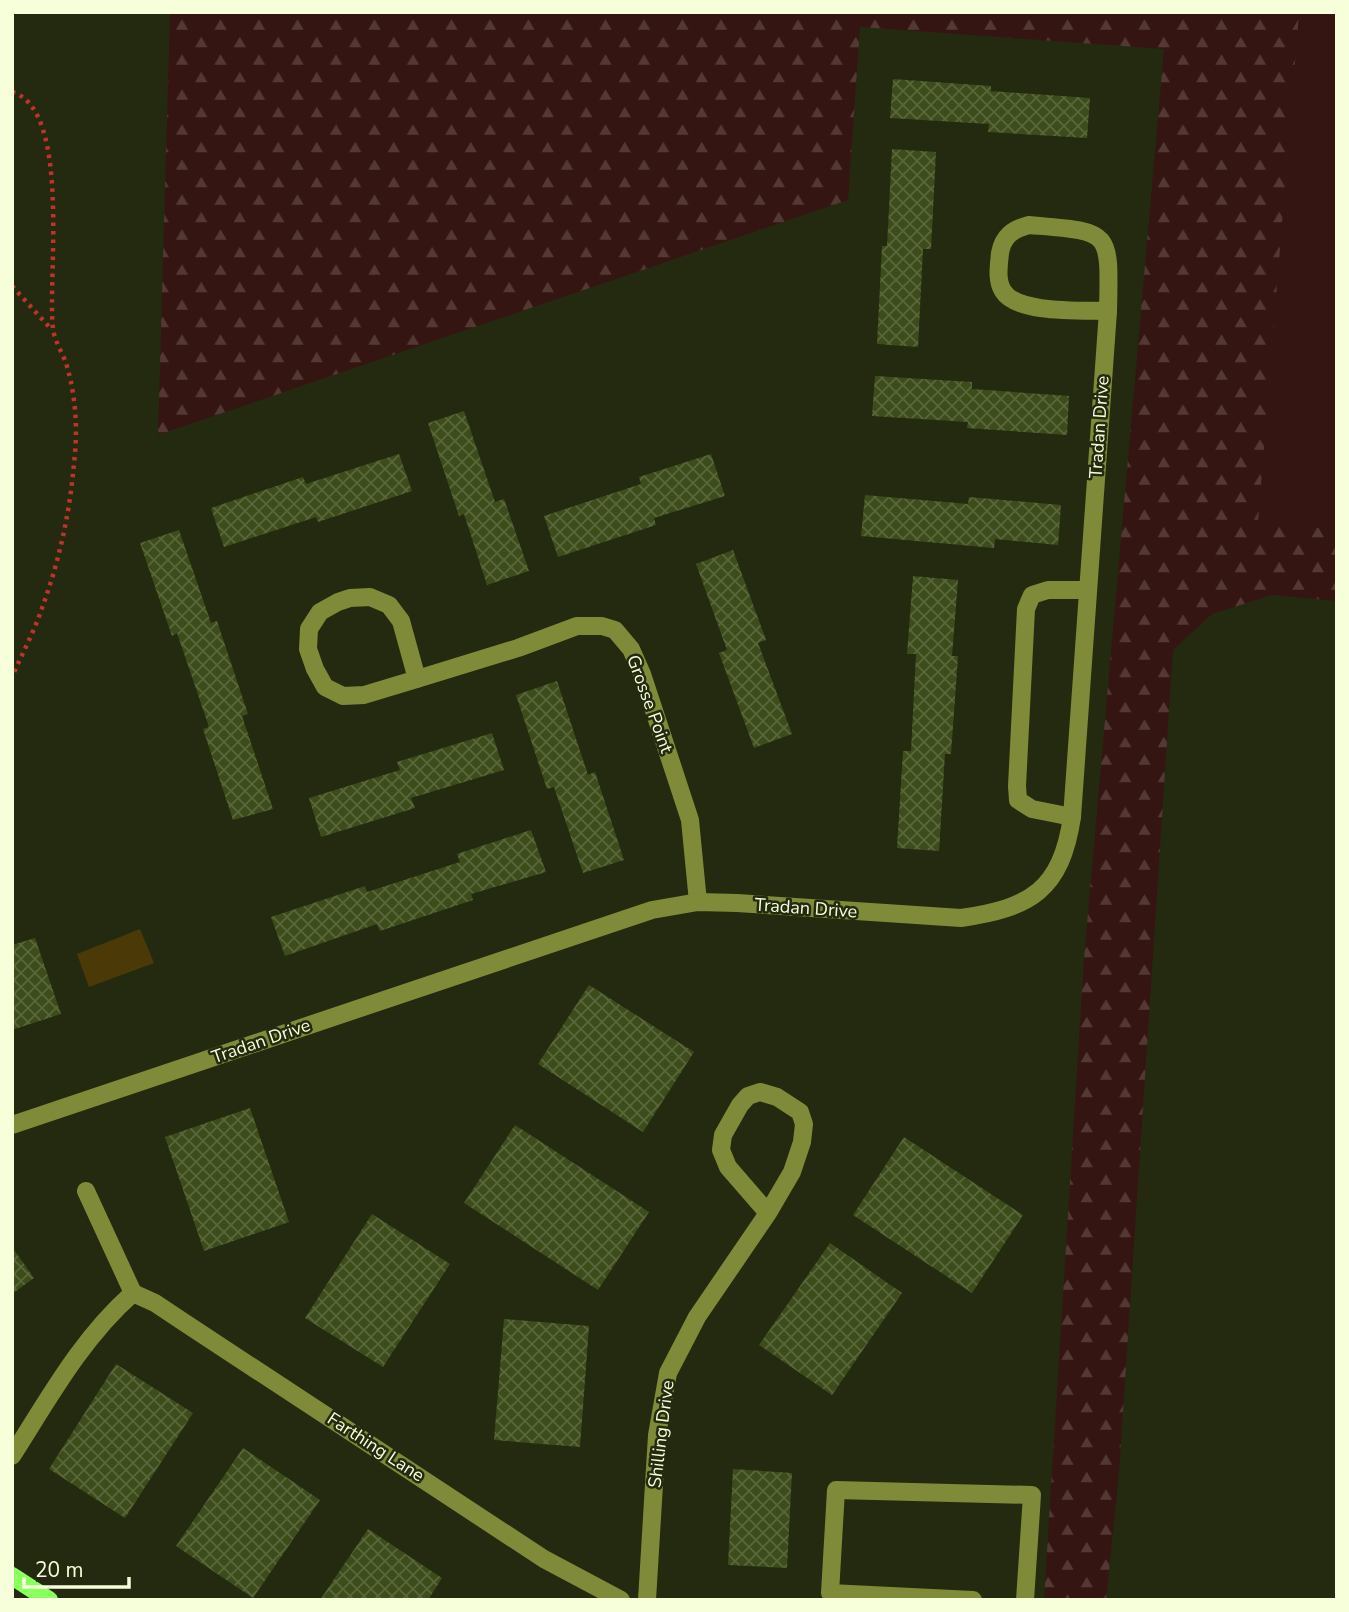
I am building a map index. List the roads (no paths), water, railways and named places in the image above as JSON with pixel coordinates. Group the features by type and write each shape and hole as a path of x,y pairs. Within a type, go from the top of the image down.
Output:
{"main road":[{"path":"12,1576 49,1600"}],"street":[{"name":"Tradan Drive","path":"12,1125 652,910 698,902 737,903 961,918 1016,907 1040,890 1059,868 1068,843 1072,817 1108,311 1109,260 1106,246 1095,234 1082,229 1029,225 1015,228 1005,237 1000,250 998,275 1002,290 1013,301 1027,306 1108,311"},
{"path":"1072,817 1032,809 1018,800 1026,609 1031,595 1048,590 1088,590"},
{"name":"Grosse Point","path":"417,679 401,621 389,605 370,597 350,598 320,612 309,629 308,649 315,669 326,687 344,696 364,695 417,679 518,648 577,626 603,626 615,631 631,649 642,674 690,820 698,902"},
{"name":"Shilling Drive","path":"647,1600 657,1435 668,1373 697,1317 768,1213 792,1172 802,1142 804,1124 800,1112 790,1104 760,1092 748,1096 740,1105 723,1135 721,1150 728,1167 768,1213"},
{"path":"12,1456 79,1351 107,1316 133,1293 86,1191"},
{"name":"Farthing Lane","path":"133,1293 155,1303 544,1559 621,1600"},
{"path":"972,1600 824,1596 836,1490 1032,1495 1025,1600"}]}
